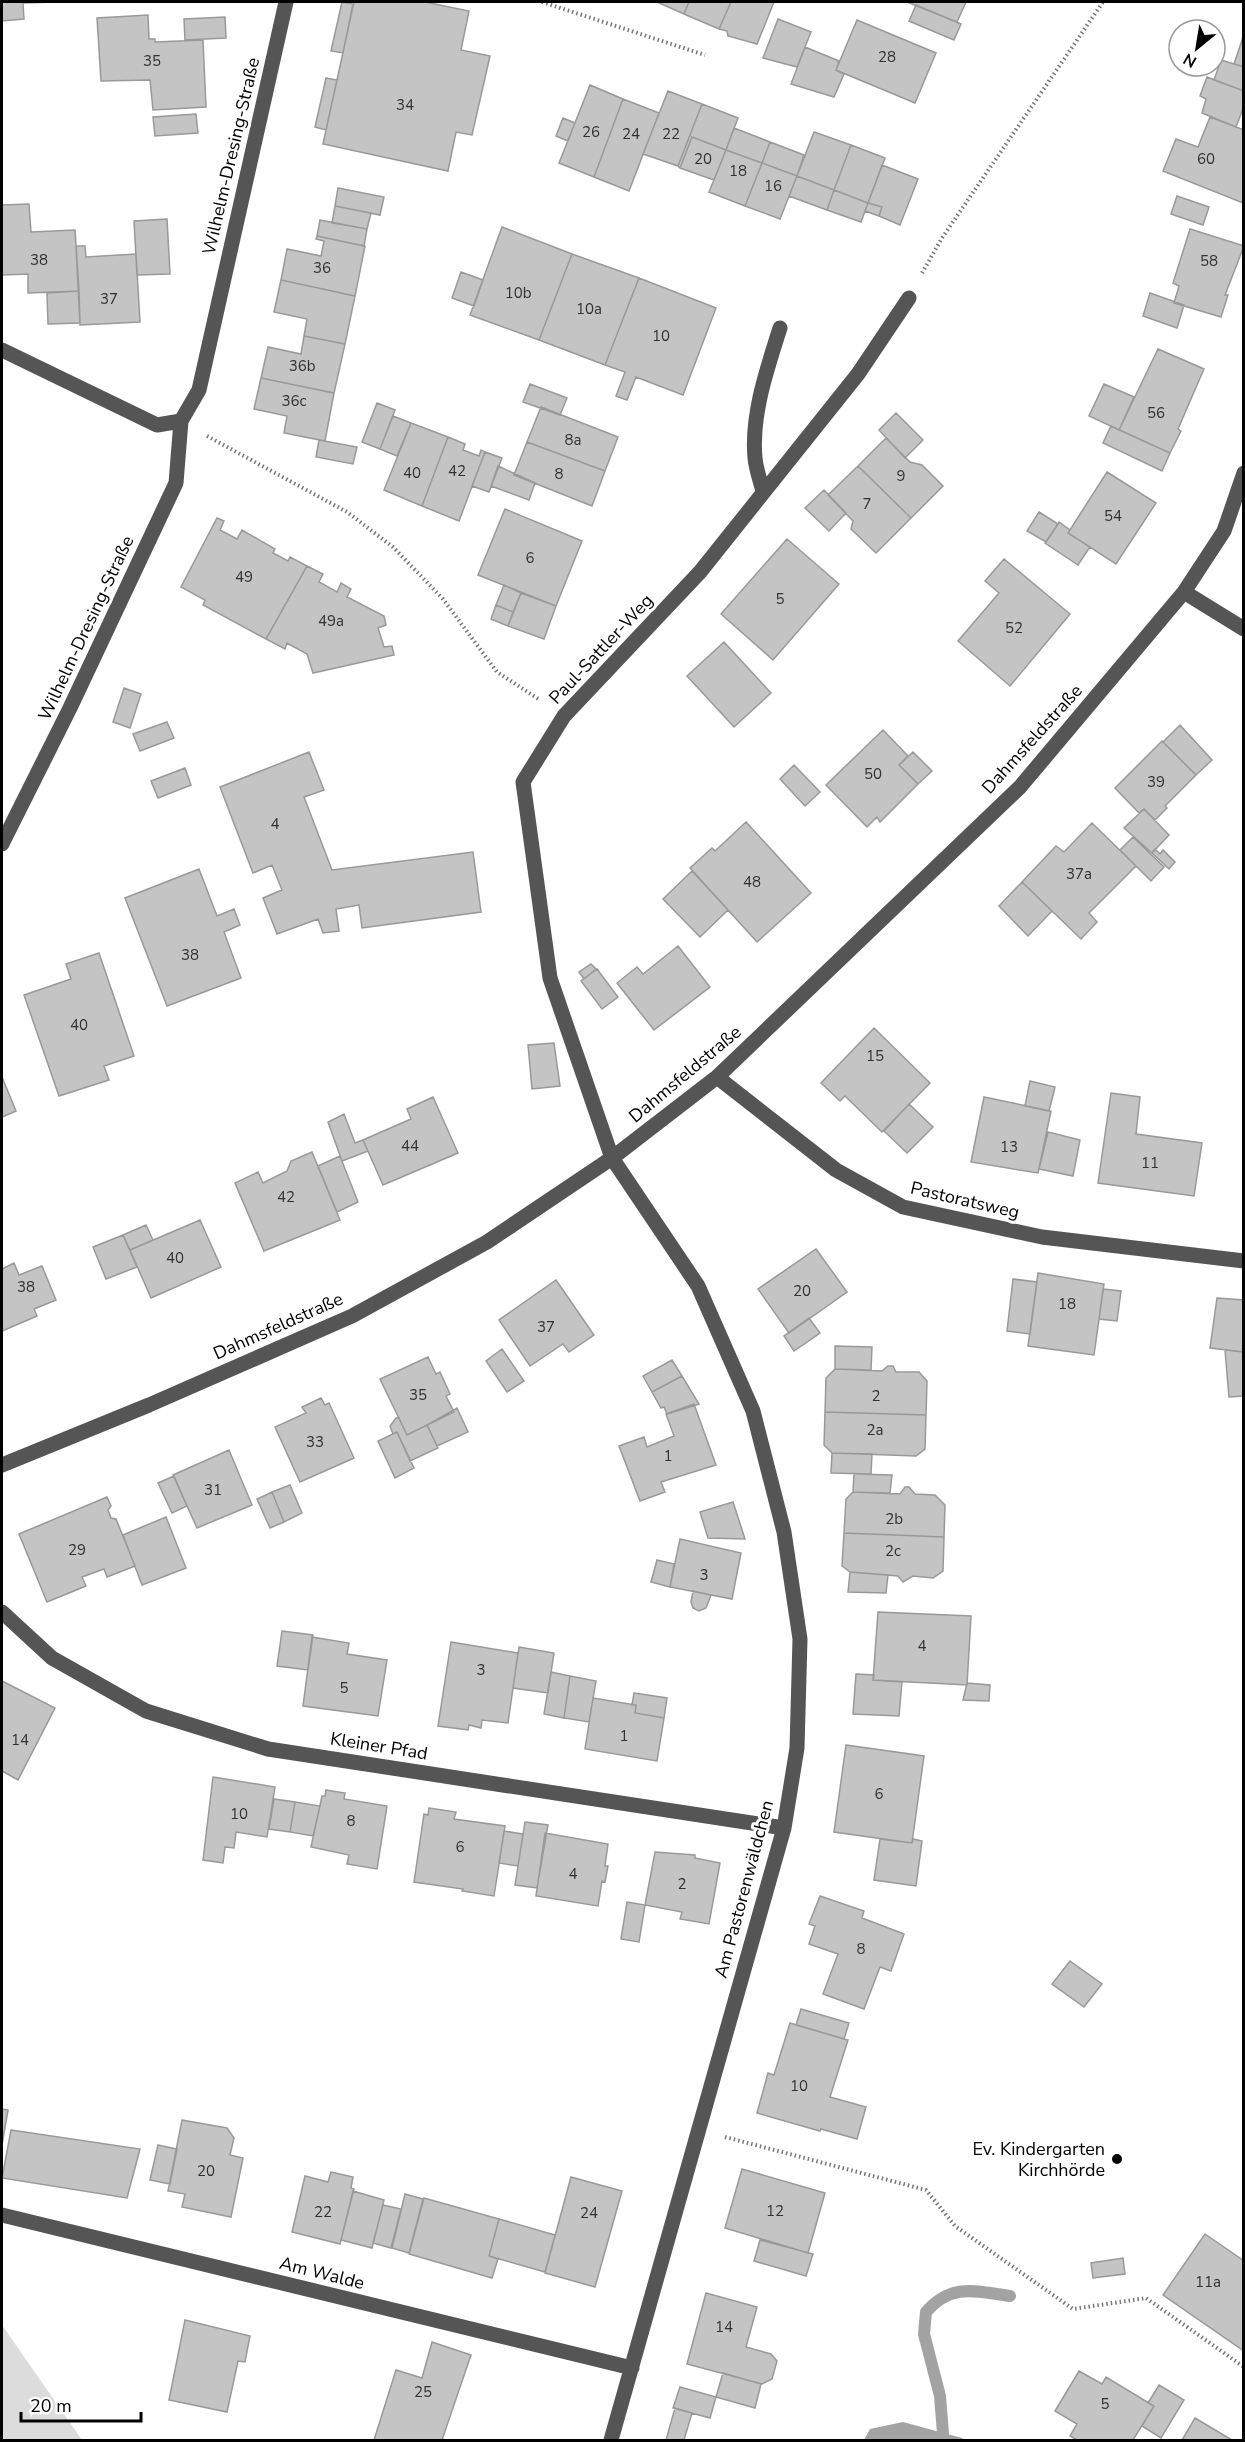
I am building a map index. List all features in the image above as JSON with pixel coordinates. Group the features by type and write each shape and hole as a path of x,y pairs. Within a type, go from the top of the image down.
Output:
{"street":[{"name":"Wilhelm-Dresing-Straße","path":"2,844 70,708 176,483 181,421 199,390 286,2"},
{"name":"Paul-Sattler-Weg","path":"612,1158 550,978 523,782 564,716 700,572 858,374 909,298"},
{"path":"763,491 755,458 758,418 765,376 780,328"},
{"path":"2,350 157,425 181,421"},
{"name":"Dahmsfeldstraße","path":"2,1465 352,1316 487,1242 612,1158 717,1077 1020,787 1184,592 1224,531 1244,473"},
{"path":"1184,592 1244,629"},
{"name":"Pastoratsweg","path":"717,1077 836,1170 903,1207 1042,1237 1244,1261"},
{"name":"Am Pastorenwäldchen","path":"611,2440 784,1828 797,1748 800,1639 784,1532 753,1412 698,1286 612,1158"},
{"name":"Kleiner Pfad","path":"2,1612 52,1658 146,1711 268,1749 784,1828"},
{"name":"Am Walde","path":"2,2216 632,2368"}],"path":[{"path":"542,2 705,55"},
{"path":"909,298 942,238 1103,2"},
{"path":"181,421 348,512 393,547 443,599 497,672 564,716"},
{"path":"698,2129 926,2190 955,2226 1073,2309 1146,2298 1244,2367"}],"shaded area":[{"path":"2,2325 82,2440 2,2440"},
{"path":"903,2422 964,2440 864,2440 870,2429"}],"building":[{"path":"2,2 57,2 23,3 24,19 2,21"},
{"path":"342,2 353,4 343,53 331,51"},
{"path":"354,2 425,2 469,11 461,50 490,56 472,135 456,132 448,171 323,144"},
{"path":"657,2 689,2 684,14"},
{"path":"689,2 731,2 719,29 684,14"},
{"path":"731,2 774,2 757,44 728,36 727,31 719,29"},
{"path":"907,2 966,2 957,22"},
{"path":"916,5 961,24 954,40 909,21"},
{"path":"148,15 149,39 155,39 155,42 203,40 206,107 153,110 150,80 101,81 97,18"},
{"path":"225,17 226,38 185,40 184,19"},
{"path":"778,19 811,32 797,67 763,58"},
{"path":"857,20 936,53 915,103 836,70"},
{"path":"1244,34 1244,67 1234,64"},
{"path":"805,47 839,61 836,70 844,74 834,97 791,84"},
{"path":"1227,62 1244,67 1244,91 1214,80 1215,78 1227,78"},
{"path":"326,78 337,80 326,130 315,127"},
{"path":"1207,78 1244,91 1244,106 1236,127 1202,113 1206,99 1200,96"},
{"path":"590,85 623,99 594,177 559,163"},
{"path":"668,91 702,104 678,166 643,154"},
{"path":"623,99 659,113 629,191 594,177"},
{"path":"702,104 738,118 726,150 692,137 680,168 678,166"},
{"path":"196,114 198,133 155,136 153,117"},
{"path":"1210,117 1244,130 1243,203 1163,171 1176,139 1198,147"},
{"path":"563,118 575,123 568,141 556,136"},
{"path":"734,128 770,142 762,163 726,150"},
{"path":"814,132 851,145 834,190 797,176"},
{"path":"692,137 726,150 714,180 680,168"},
{"path":"770,142 804,155 797,176 762,163"},
{"path":"851,145 885,158 868,203 834,190"},
{"path":"726,150 762,163 745,206 709,192"},
{"path":"762,163 797,176 780,219 745,206"},
{"path":"882,165 918,179 900,225 879,216 882,207 868,203"},
{"path":"797,176 834,190 827,210 789,196"},
{"path":"338,188 384,197 380,215 335,206"},
{"path":"834,190 868,203 861,222 827,210"},
{"path":"1177,196 1209,207 1203,225 1171,214"},
{"path":"868,203 882,207 879,216 865,211"},
{"path":"29,204 31,232 75,230 79,291 28,293 28,274 2,275 2,205"},
{"path":"335,206 371,213 367,229 332,223"},
{"path":"167,219 170,274 137,275 134,221"},
{"path":"320,220 367,229 364,246 317,236"},
{"path":"502,227 572,254 539,340 470,315"},
{"path":"1190,229 1244,246 1225,295 1228,295 1221,317 1174,303 1179,286 1173,283"},
{"path":"317,236 365,246 355,296 281,280 287,249 321,256 324,241 316,239"},
{"path":"76,246 85,246 86,257 136,254 140,322 80,325"},
{"path":"572,254 639,278 605,365 539,340"},
{"path":"461,272 483,280 474,306 452,298"},
{"path":"639,278 716,308 683,395 636,377 627,400 616,396 625,372 605,365"},
{"path":"281,280 355,296 345,344 304,336 307,319 274,312"},
{"path":"79,291 80,323 48,324 47,293"},
{"path":"1150,293 1184,305 1177,328 1143,316"},
{"path":"304,336 345,344 334,393 261,378 268,347 301,354"},
{"path":"1158,349 1204,369 1178,429 1181,431 1170,453 1119,430"},
{"path":"261,378 334,393 325,441 284,433 287,416 254,409"},
{"path":"530,384 567,398 560,415 523,402"},
{"path":"1104,384 1134,397 1119,430 1089,416"},
{"path":"377,403 395,410 380,449 362,442"},
{"path":"541,407 618,437 605,471 527,442"},
{"path":"896,413 923,440 905,458 879,430"},
{"path":"393,416 411,423 397,456 380,449"},
{"path":"411,423 448,437 422,506 384,490"},
{"path":"1111,426 1170,453 1162,471 1103,443"},
{"path":"448,437 465,444 463,450 479,456 481,450 485,452 459,521 422,506"},
{"path":"886,438 910,462 922,465 943,486 911,518 858,466"},
{"path":"319,440 357,447 353,464 316,457"},
{"path":"527,442 605,471 592,506 514,475"},
{"path":"485,452 502,458 489,492 472,486"},
{"path":"498,466 535,483 529,500 491,486"},
{"path":"858,466 911,518 876,553 851,529 853,521 828,495"},
{"path":"1107,472 1156,503 1116,564 1068,533"},
{"path":"824,490 846,513 829,531 805,508"},
{"path":"505,509 582,541 556,606 478,575"},
{"path":"1039,512 1058,524 1046,542 1027,531"},
{"path":"217,518 224,521 220,530 237,539 242,530 275,549 273,553 288,561 290,557 307,566 266,639 203,605 205,600 181,587"},
{"path":"1059,522 1070,530 1068,533 1090,547 1078,565 1045,543"},
{"path":"787,539 839,584 773,660 721,614"},
{"path":"1004,559 1070,614 1010,686 958,641 999,593 985,581"},
{"path":"307,566 323,574 319,582 337,592 341,583 351,589 347,597 384,616 386,625 378,628 384,647 392,646 394,655 313,673 307,654 287,643 285,649 266,639"},
{"path":"504,585 521,593 513,612 496,605"},
{"path":"521,593 556,606 544,639 508,626"},
{"path":"496,605 513,612 508,626 491,619"},
{"path":"724,642 771,693 734,727 687,676"},
{"path":"124,688 141,694 130,728 113,722"},
{"path":"167,722 174,738 140,751 133,734"},
{"path":"1180,725 1212,760 1196,775 1163,742"},
{"path":"883,730 908,756 899,765 918,784 880,822 877,817 867,827 826,785"},
{"path":"1162,741 1196,775 1165,806 1167,808 1155,820 1144,809 1139,813 1115,788"},
{"path":"309,752 324,790 304,797 332,870 473,852 481,912 362,928 359,905 336,909 339,931 323,933 318,919 277,934 263,898 282,890 272,865 253,873 220,787"},
{"path":"913,752 932,771 918,784 899,765"},
{"path":"794,765 820,792 805,806 780,779"},
{"path":"185,768 191,785 158,798 151,781"},
{"path":"1144,809 1169,835 1152,853 1124,828"},
{"path":"746,822 811,893 757,942 690,868 712,848 715,851"},
{"path":"1092,823 1136,866 1089,913 1097,922 1081,939 1022,882 1056,846 1064,852"},
{"path":"1133,837 1164,867 1151,881 1120,850"},
{"path":"1155,849 1160,854 1163,850 1175,862 1169,869 1152,853"},
{"path":"199,869 217,916 234,909 240,925 224,932 241,978 167,1006 125,898"},
{"path":"692,871 728,910 700,937 663,899"},
{"path":"1022,882 1052,911 1028,936 999,906"},
{"path":"678,946 710,987 654,1030 617,983 637,967 643,974"},
{"path":"99,953 134,1056 104,1066 109,1080 59,1096 24,995 71,979 66,964"},
{"path":"591,964 596,969 584,979 579,972"},
{"path":"597,969 618,997 602,1009 581,981"},
{"path":"874,1028 930,1083 882,1132 845,1096 840,1101 821,1083"},
{"path":"554,1043 560,1086 532,1089 528,1045"},
{"path":"2,1077 16,1111 2,1117"},
{"path":"1030,1081 1055,1087 1049,1111 1025,1106"},
{"path":"1111,1093 1140,1097 1136,1134 1202,1143 1194,1196 1098,1183"},
{"path":"433,1097 458,1153 383,1185 363,1140 411,1119 407,1109"},
{"path":"984,1097 1051,1111 1038,1173 971,1162"},
{"path":"909,1104 933,1127 907,1153 884,1131"},
{"path":"344,1114 355,1143 363,1140 368,1151 342,1161 328,1122"},
{"path":"1048,1132 1080,1140 1073,1176 1039,1169"},
{"path":"312,1152 340,1220 264,1251 235,1183 258,1172 263,1183 287,1171 291,1161"},
{"path":"340,1156 358,1202 337,1212 318,1166"},
{"path":"200,1220 221,1267 151,1298 130,1250"},
{"path":"146,1225 153,1240 130,1250 123,1235"},
{"path":"123,1235 137,1267 106,1279 93,1247"},
{"path":"816,1249 847,1292 789,1333 758,1289"},
{"path":"14,1263 19,1275 42,1266 56,1300 34,1309 37,1316 2,1331 2,1269"},
{"path":"1038,1273 1104,1284 1094,1355 1028,1346"},
{"path":"1013,1279 1037,1282 1030,1334 1007,1331"},
{"path":"556,1280 594,1335 569,1352 563,1344 530,1366 499,1320"},
{"path":"1103,1289 1121,1291 1117,1321 1099,1319"},
{"path":"1217,1298 1244,1300 1244,1352 1210,1348"},
{"path":"809,1318 820,1333 794,1351 784,1336"},
{"path":"835,1346 872,1347 871,1370 835,1369"},
{"path":"502,1349 524,1381 507,1392 486,1361"},
{"path":"1225,1350 1244,1352 1244,1396 1229,1397"},
{"path":"428,1357 436,1374 440,1372 450,1394 446,1396 454,1412 407,1435 380,1379"},
{"path":"672,1360 682,1376 652,1392 643,1376"},
{"path":"888,1366 893,1366 896,1372 919,1372 927,1381 926,1415 825,1412 826,1378 835,1369 882,1371"},
{"path":"682,1376 699,1404 667,1414 652,1392"},
{"path":"321,1398 325,1405 329,1403 354,1458 300,1482 275,1427 306,1413 302,1407"},
{"path":"694,1404 716,1465 661,1482 665,1492 640,1501 619,1446 644,1437 647,1447 674,1436 666,1414"},
{"path":"457,1408 468,1432 437,1446 427,1425"},
{"path":"825,1412 926,1415 925,1449 916,1456 832,1453 824,1445"},
{"path":"396,1418 399,1418 407,1435 427,1425 438,1448 410,1461 397,1432 393,1434 390,1426"},
{"path":"397,1432 414,1468 395,1478 378,1441"},
{"path":"229,1450 252,1505 197,1528 173,1475"},
{"path":"832,1453 872,1454 871,1474 831,1473"},
{"path":"854,1474 892,1475 890,1493 853,1492"},
{"path":"174,1476 187,1506 172,1513 158,1483"},
{"path":"290,1485 302,1513 284,1522 272,1492"},
{"path":"905,1487 909,1487 915,1494 935,1495 945,1505 944,1537 844,1533 846,1499 853,1492 900,1494"},
{"path":"272,1492 284,1522 270,1528 257,1499"},
{"path":"107,1497 111,1506 108,1510 111,1518 116,1519 135,1566 107,1577 104,1569 82,1577 86,1586 47,1602 19,1534"},
{"path":"733,1502 745,1539 708,1538 700,1512"},
{"path":"166,1517 186,1568 142,1585 123,1535"},
{"path":"844,1533 944,1537 943,1571 933,1578 913,1576 903,1582 898,1576 850,1572 842,1566"},
{"path":"680,1539 741,1553 732,1599 670,1587"},
{"path":"657,1560 674,1564 670,1587 651,1582"},
{"path":"850,1572 888,1575 886,1593 848,1592"},
{"path":"693,1591 711,1595 706,1608 699,1611 693,1608 691,1602"},
{"path":"878,1612 971,1616 967,1685 873,1680"},
{"path":"282,1631 313,1635 308,1670 277,1666"},
{"path":"312,1637 349,1643 347,1654 387,1660 378,1716 303,1706"},
{"path":"451,1642 518,1653 508,1723 482,1720 481,1728 469,1725 468,1730 438,1726"},
{"path":"519,1647 554,1653 548,1693 513,1688"},
{"path":"551,1672 570,1676 564,1718 544,1714"},
{"path":"856,1674 874,1675 873,1680 902,1682 899,1716 853,1714"},
{"path":"570,1676 596,1681 589,1722 564,1718"},
{"path":"2,1681 55,1708 18,1780 2,1771"},
{"path":"967,1683 990,1685 989,1701 963,1700"},
{"path":"634,1693 667,1698 664,1718 635,1713 636,1705 632,1705"},
{"path":"593,1698 636,1705 635,1713 664,1718 657,1761 585,1749"},
{"path":"846,1745 924,1756 912,1843 834,1832"},
{"path":"213,1777 275,1787 267,1837 236,1832 234,1848 225,1847 223,1863 203,1860"},
{"path":"326,1790 345,1793 344,1799 387,1806 377,1869 347,1864 349,1855 311,1847 322,1796 325,1796"},
{"path":"274,1799 295,1802 290,1832 269,1829"},
{"path":"295,1802 320,1806 313,1836 290,1832"},
{"path":"429,1808 456,1812 454,1819 505,1826 494,1896 414,1882 424,1814 428,1815"},
{"path":"525,1822 548,1825 537,1888 515,1885"},
{"path":"504,1831 523,1834 518,1866 499,1863"},
{"path":"545,1833 608,1844 605,1866 608,1866 605,1882 602,1881 598,1906 536,1896"},
{"path":"880,1839 912,1843 913,1839 922,1841 916,1886 874,1880"},
{"path":"655,1852 695,1855 695,1858 720,1863 709,1924 680,1919 682,1912 645,1905"},
{"path":"820,1896 864,1911 862,1918 904,1934 891,1971 880,1967 864,2009 823,1994 838,1954 809,1944 815,1926 809,1924"},
{"path":"627,1902 645,1905 639,1942 621,1939"},
{"path":"1070,1961 1102,1984 1084,2007 1052,1984"},
{"path":"801,2009 849,2023 844,2039 796,2025"},
{"path":"790,2023 848,2040 830,2097 866,2107 857,2139 757,2113 768,2073 774,2075"},
{"path":"2,2109 8,2110 2,2145"},
{"path":"182,2120 227,2128 234,2138 230,2155 243,2158 231,2217 182,2207 185,2194 168,2191"},
{"path":"11,2130 140,2149 127,2198 2,2178"},
{"path":"158,2145 177,2149 170,2184 150,2180"},
{"path":"742,2169 825,2193 808,2253 725,2228"},
{"path":"331,2172 353,2177 351,2188 354,2189 340,2244 292,2232 305,2176 328,2182"},
{"path":"571,2177 622,2191 595,2287 545,2273"},
{"path":"353,2191 384,2200 372,2248 341,2240"},
{"path":"405,2194 423,2199 409,2253 392,2248"},
{"path":"424,2198 499,2219 489,2256 498,2259 492,2278 409,2254"},
{"path":"383,2205 401,2209 391,2248 373,2243"},
{"path":"499,2219 555,2235 545,2272 489,2256"},
{"path":"1205,2234 1244,2261 1244,2351 1163,2295"},
{"path":"760,2240 813,2254 806,2276 754,2261"},
{"path":"1123,2258 1125,2274 1093,2278 1091,2263"},
{"path":"706,2293 757,2307 746,2347 771,2354 777,2361 772,2379 762,2384 687,2364"},
{"path":"185,2320 250,2336 245,2362 238,2361 227,2412 169,2400"},
{"path":"432,2342 471,2355 442,2440 374,2440 396,2370 422,2378"},
{"path":"1079,2371 1102,2384 1106,2377 1154,2406 1133,2440 1077,2440 1070,2436 1077,2424 1055,2411"},
{"path":"723,2373 761,2384 755,2408 716,2397"},
{"path":"1159,2385 1184,2400 1161,2438 1142,2426 1154,2406 1148,2403"},
{"path":"680,2387 716,2397 710,2418 673,2408"},
{"path":"675,2408 692,2413 684,2440 666,2440"},
{"path":"1195,2418 1232,2440 1182,2440"}],"waterway":[{"path":"943,2433 940,2396 924,2334 926,2312 945,2297 964,2291 1010,2296"}],"place":[{"name":"Ev. Kindergarten Kirchhörde","path":"1117,2159"}]}
